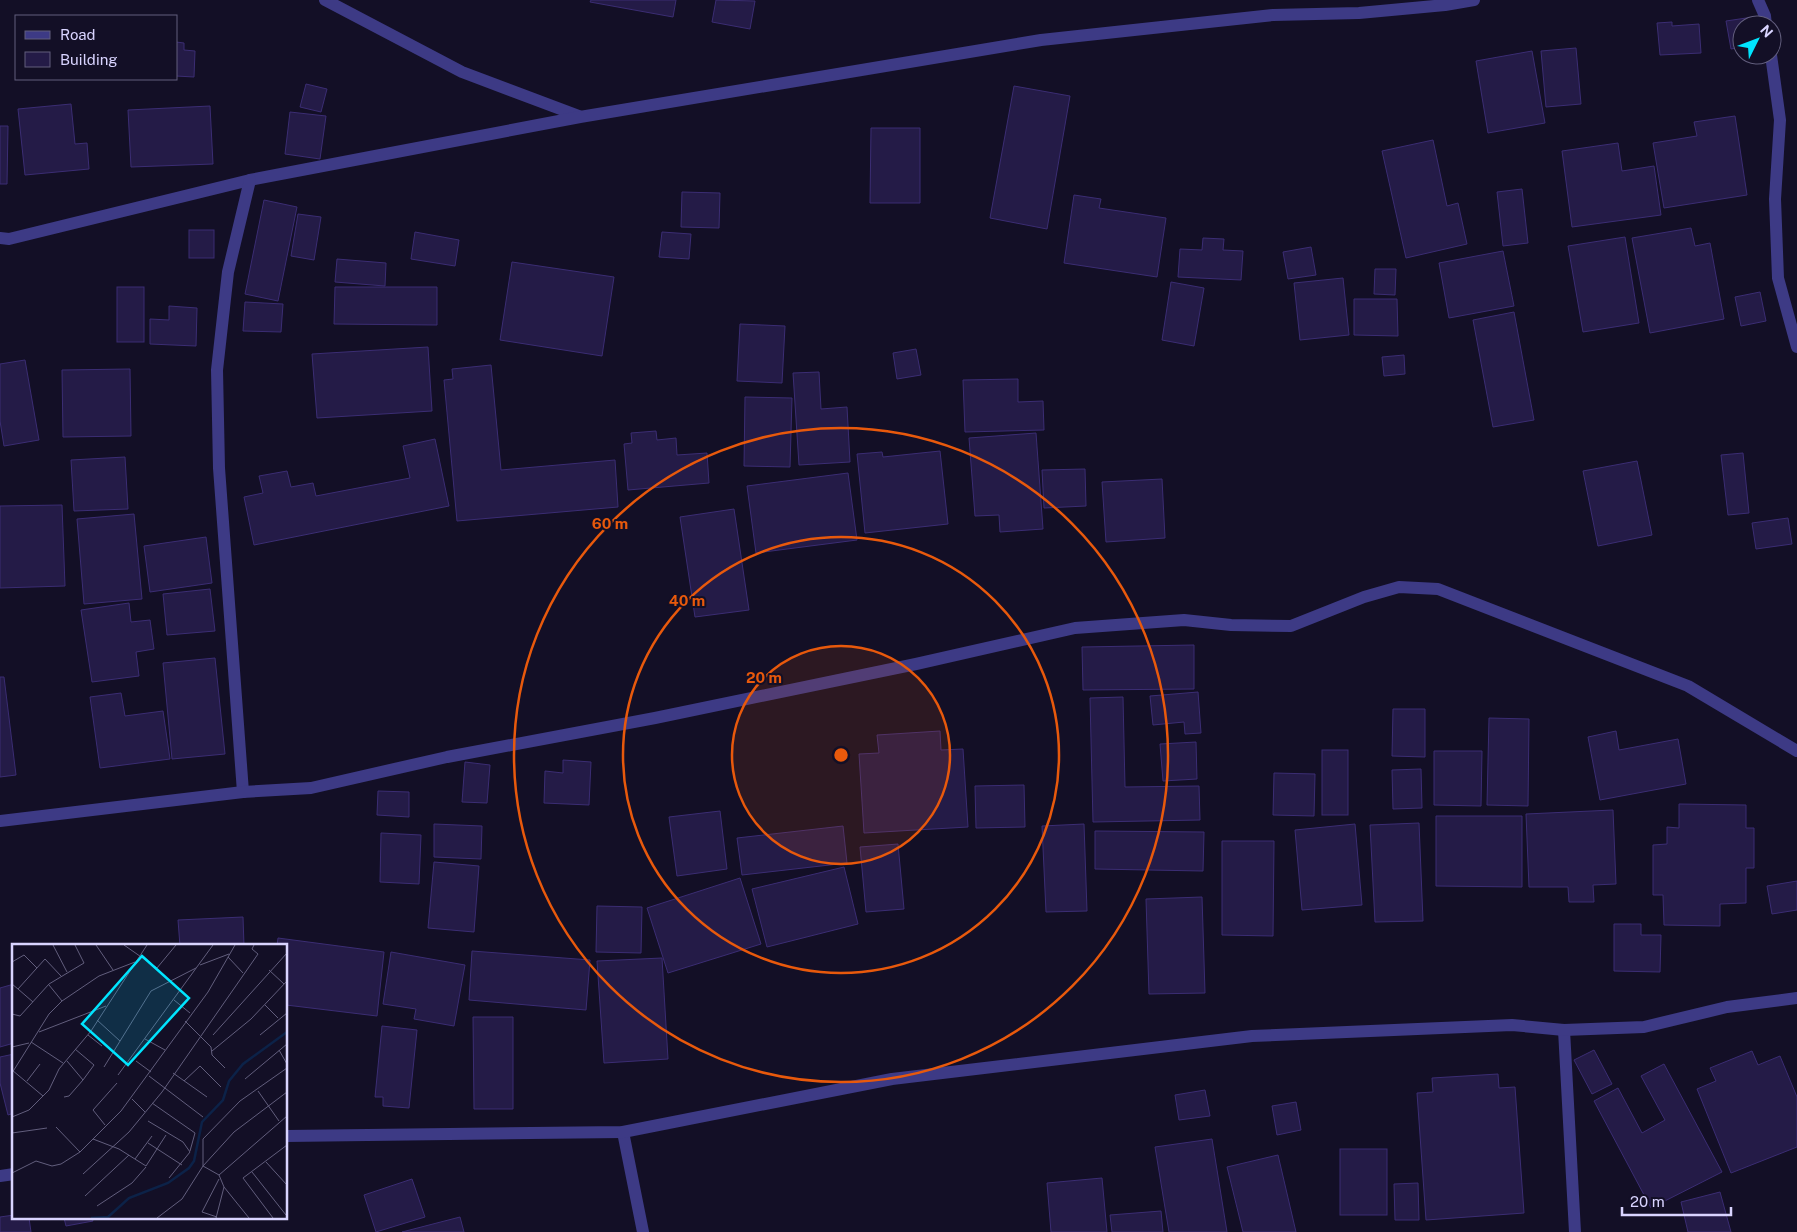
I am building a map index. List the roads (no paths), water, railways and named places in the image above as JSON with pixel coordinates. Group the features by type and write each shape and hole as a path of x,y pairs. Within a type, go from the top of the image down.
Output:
{"street":[{"path":"325,0 462,72 580,117"},
{"path":"0,238 9,239 250,180 580,117 1041,40 1273,16 1359,13 1445,5 1474,0"},
{"path":"1758,0 1765,15"},
{"path":"1772,65 1780,120 1775,199 1778,278 1797,347"},
{"path":"243,792 219,468 217,370 228,272 250,180"},
{"path":"0,822 243,792 311,788 447,757 654,718 916,664 1075,628 1184,620 1231,625 1292,626 1364,597 1399,587 1438,589 1688,686 1797,751"},
{"path":"288,1136 623,1132 892,1079 1252,1036 1512,1025 1564,1030 1644,1027 1727,1007 1797,998"},
{"path":"1564,1030 1575,1232"},
{"path":"623,1132 642,1232"}]}
